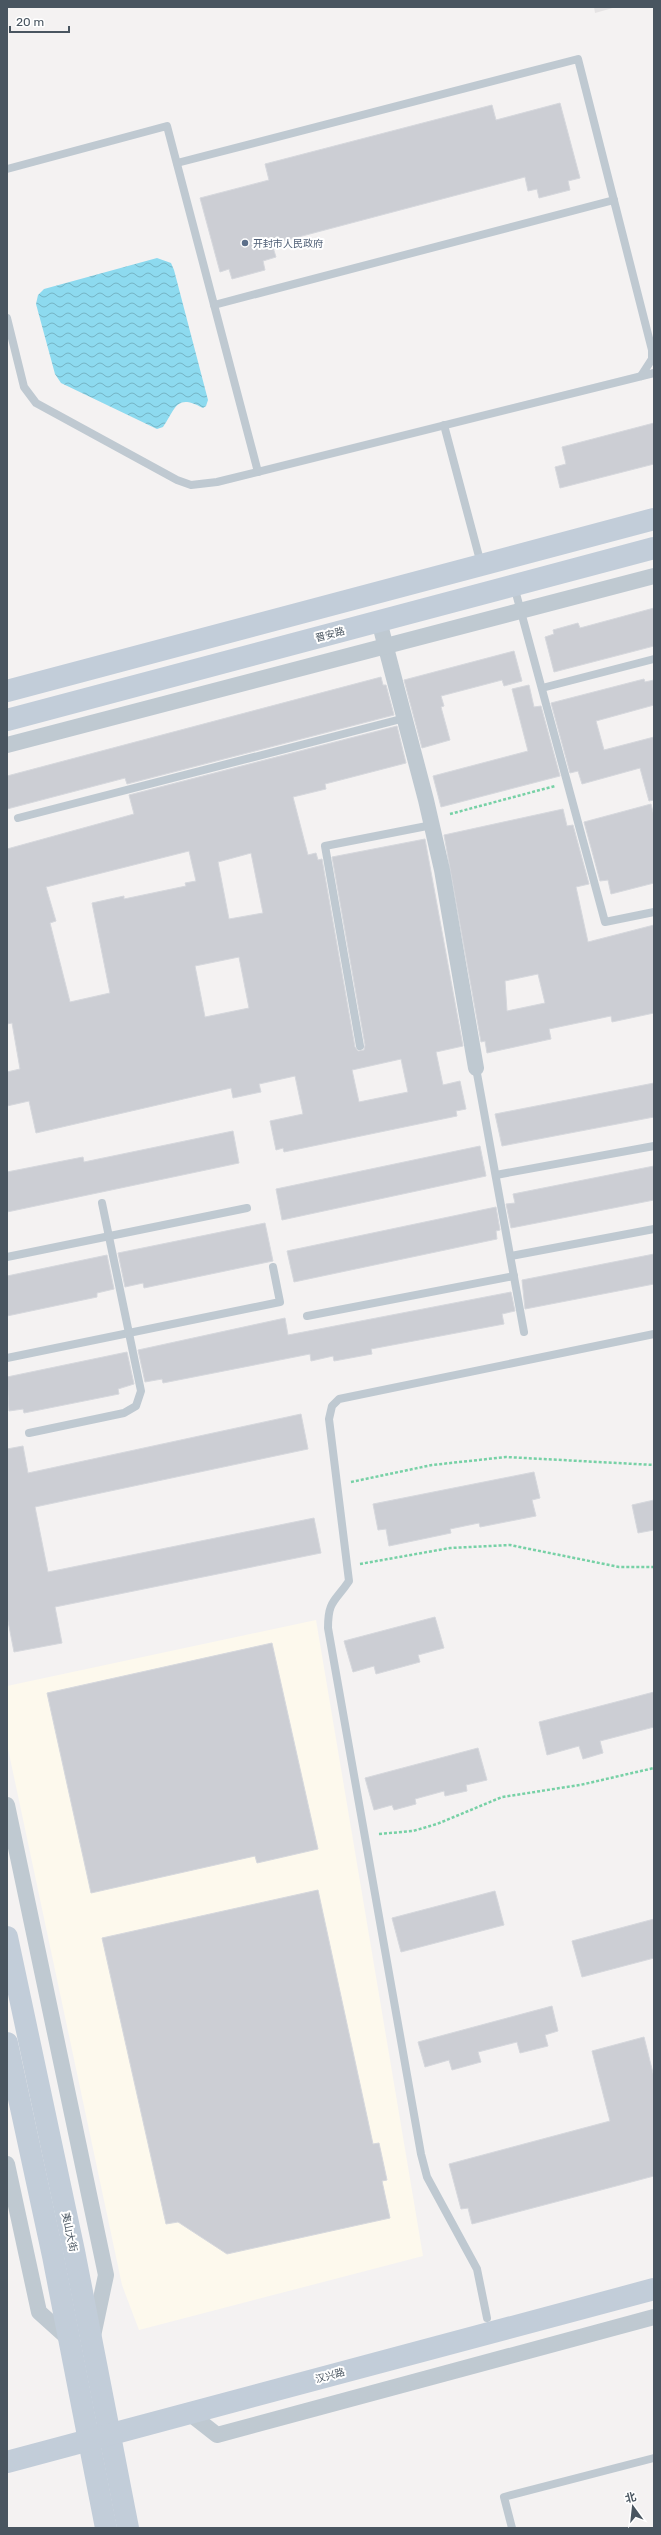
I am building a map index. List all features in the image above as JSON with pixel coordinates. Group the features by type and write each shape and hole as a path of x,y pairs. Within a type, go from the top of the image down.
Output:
{"main road":[{"path":"7,691 654,519"},
{"name":"晋安路","path":"7,720 654,548"},
{"name":"夷山大街","path":"7,1937 92,2341 128,2528"},
{"path":"7,2043 69,2339 106,2528"},
{"name":"汉兴路","path":"109,2427 487,2318 654,2274"},
{"name":"汉兴路","path":"7,2446 188,2413 654,2289"},
{"name":"汉兴路","path":"7,2462 87,2432"}],"street":[{"path":"7,745 654,576"},
{"path":"379,621 432,825 442,870 476,1068"},
{"path":"7,1805 106,2274 92,2341"},
{"path":"7,2164 39,2312 69,2339"},
{"path":"188,2413 217,2435 654,2317"}],"lane":[{"path":"177,162 578,59 652,350 652,359 641,376"},
{"path":"7,169 167,126 258,472"},
{"path":"214,305 614,200"},
{"path":"7,318 24,387 36,403 177,480 191,485 217,482 654,373"},
{"path":"444,426 481,565"},
{"path":"514,586 605,922 654,912"},
{"path":"542,688 654,659"},
{"path":"18,818 404,718"},
{"path":"360,1046 325,846 432,825"},
{"path":"476,1068 524,1332"},
{"path":"496,1175 654,1146"},
{"path":"29,1433 124,1413 136,1406 141,1391 102,1203"},
{"path":"7,1257 247,1208"},
{"path":"510,1256 654,1230"},
{"path":"7,1358 280,1302 273,1267"},
{"path":"307,1316 514,1276"},
{"path":"487,2318 477,2269 428,2178 421,2154 364,1834 328,1628 328,1612 332,1601 349,1580 329,1419 332,1406 339,1399 654,1334"},
{"path":"512,2528 504,2498 654,2458"}],"path":[{"path":"450,814 567,783"},
{"path":"337,1485 432,1465 506,1457 654,1465"},
{"path":"347,1566 450,1548 510,1545 612,1566 654,1567"},
{"path":"364,1834 389,1834 413,1831 437,1824 480,1804 502,1797 580,1785 654,1768"}],"shaded area":[{"path":"594,7 616,7 595,13"},
{"path":"316,1620 423,2256 139,2330 122,2285 7,1744 7,1686"}],"water":[{"path":"157,258 171,263 174,270 208,400 206,406 203,408 187,402 182,402 174,409 163,427 157,429 61,383 55,374 36,304 38,295 44,289"}],"building":[{"path":"560,103 580,178 568,181 570,190 539,198 537,189 528,191 525,177 272,244 276,257 263,261 265,270 232,279 229,269 220,272 200,198 269,180 265,164 492,105 496,120"},
{"path":"654,423 654,464 560,488 555,467 566,464 562,447"},
{"path":"654,608 654,646 554,672 545,637 554,634 553,630 578,623 580,628"},
{"path":"514,651 522,681 504,686 502,680 441,696 444,706 441,707 450,740 422,748 404,680"},
{"path":"381,677 383,685 386,685 394,715 127,784 125,778 7,809 7,776"},
{"path":"644,679 645,682 654,680 654,705 596,721 604,750 654,737 654,800 649,801 640,768 582,784 578,771 570,773 551,703"},
{"path":"529,685 534,707 541,706 560,776 441,807 433,776 528,751 512,689"},
{"path":"397,726 406,763 325,784 326,789 293,797 308,855 316,853 318,860 322,859 355,1047 358,1051 364,1050 365,1045 332,857 425,839 463,1046 436,1052 443,1085 460,1081 466,1109 456,1111 457,1116 284,1152 283,1148 276,1150 270,1121 303,1114 295,1076 259,1084 261,1092 233,1098 231,1088 36,1133 29,1101 7,1106 7,1072 20,1069 12,1023 7,1024 7,849 134,814 129,795","holes":["189,851 196,881 185,883 186,886 124,899 124,896 92,903 110,993 70,1002 50,923 56,921 46,887","251,853 263,913 229,919 218,862","239,957 249,1008 205,1017 195,966","401,1059 408,1092 359,1102 352,1070"]},
{"path":"651,804 654,816 654,883 611,894 608,880 600,881 584,822"},
{"path":"563,809 567,826 573,825 589,884 576,887 588,942 654,925 654,1013 612,1022 611,1016 549,1029 551,1039 487,1053 485,1041 481,1042 444,835","holes":["538,974 545,1003 507,1011 505,981"]},
{"path":"654,1083 654,1117 502,1146 495,1114"},
{"path":"233,1131 239,1163 7,1212 7,1172 83,1157 84,1162"},
{"path":"480,1146 486,1176 282,1220 276,1189"},
{"path":"654,1166 654,1200 511,1228 506,1204 515,1203 513,1194"},
{"path":"496,1207 500,1230 496,1231 497,1239 294,1282 287,1251"},
{"path":"265,1223 273,1261 144,1288 143,1283 125,1287 118,1253"},
{"path":"654,1254 654,1284 525,1309 522,1280"},
{"path":"107,1255 114,1289 97,1293 97,1297 7,1316 7,1276"},
{"path":"511,1292 515,1311 502,1314 504,1324 371,1349 372,1354 334,1361 333,1356 311,1361 310,1354 163,1383 162,1379 145,1382 138,1350 285,1318 288,1335"},
{"path":"127,1352 134,1384 118,1389 119,1394 24,1413 23,1409 9,1411 7,1377"},
{"path":"301,1414 308,1449 35,1507 48,1572 314,1518 321,1553 55,1607 62,1643 14,1652 7,1616 7,1449 23,1446 28,1473"},
{"path":"534,1472 540,1498 532,1500 536,1516 480,1527 479,1523 450,1529 451,1533 389,1546 386,1529 378,1530 373,1504"},
{"path":"654,1500 654,1530 638,1533 632,1505"},
{"path":"435,1617 444,1648 418,1655 420,1662 376,1674 374,1666 353,1672 344,1641"},
{"path":"272,1643 318,1849 257,1863 255,1856 91,1893 47,1693"},
{"path":"654,1692 654,1727 600,1741 603,1753 583,1759 579,1746 547,1755 539,1722"},
{"path":"478,1748 487,1780 466,1785 467,1791 445,1796 444,1791 415,1799 416,1804 394,1810 392,1805 374,1810 365,1778"},
{"path":"318,1890 373,2144 379,2143 387,2180 382,2181 390,2218 227,2254 178,2222 166,2224 102,1938"},
{"path":"495,1891 504,1925 401,1952 392,1918"},
{"path":"654,1919 654,1958 582,1977 572,1941"},
{"path":"552,2006 558,2031 545,2035 548,2046 520,2053 517,2042 478,2052 481,2062 452,2070 449,2060 425,2067 418,2042"},
{"path":"644,2037 654,2077 654,2176 472,2224 468,2208 461,2209 449,2164 610,2121 592,2051"}],"place":[{"name":"开封市人民政府","path":"245,243"}]}
